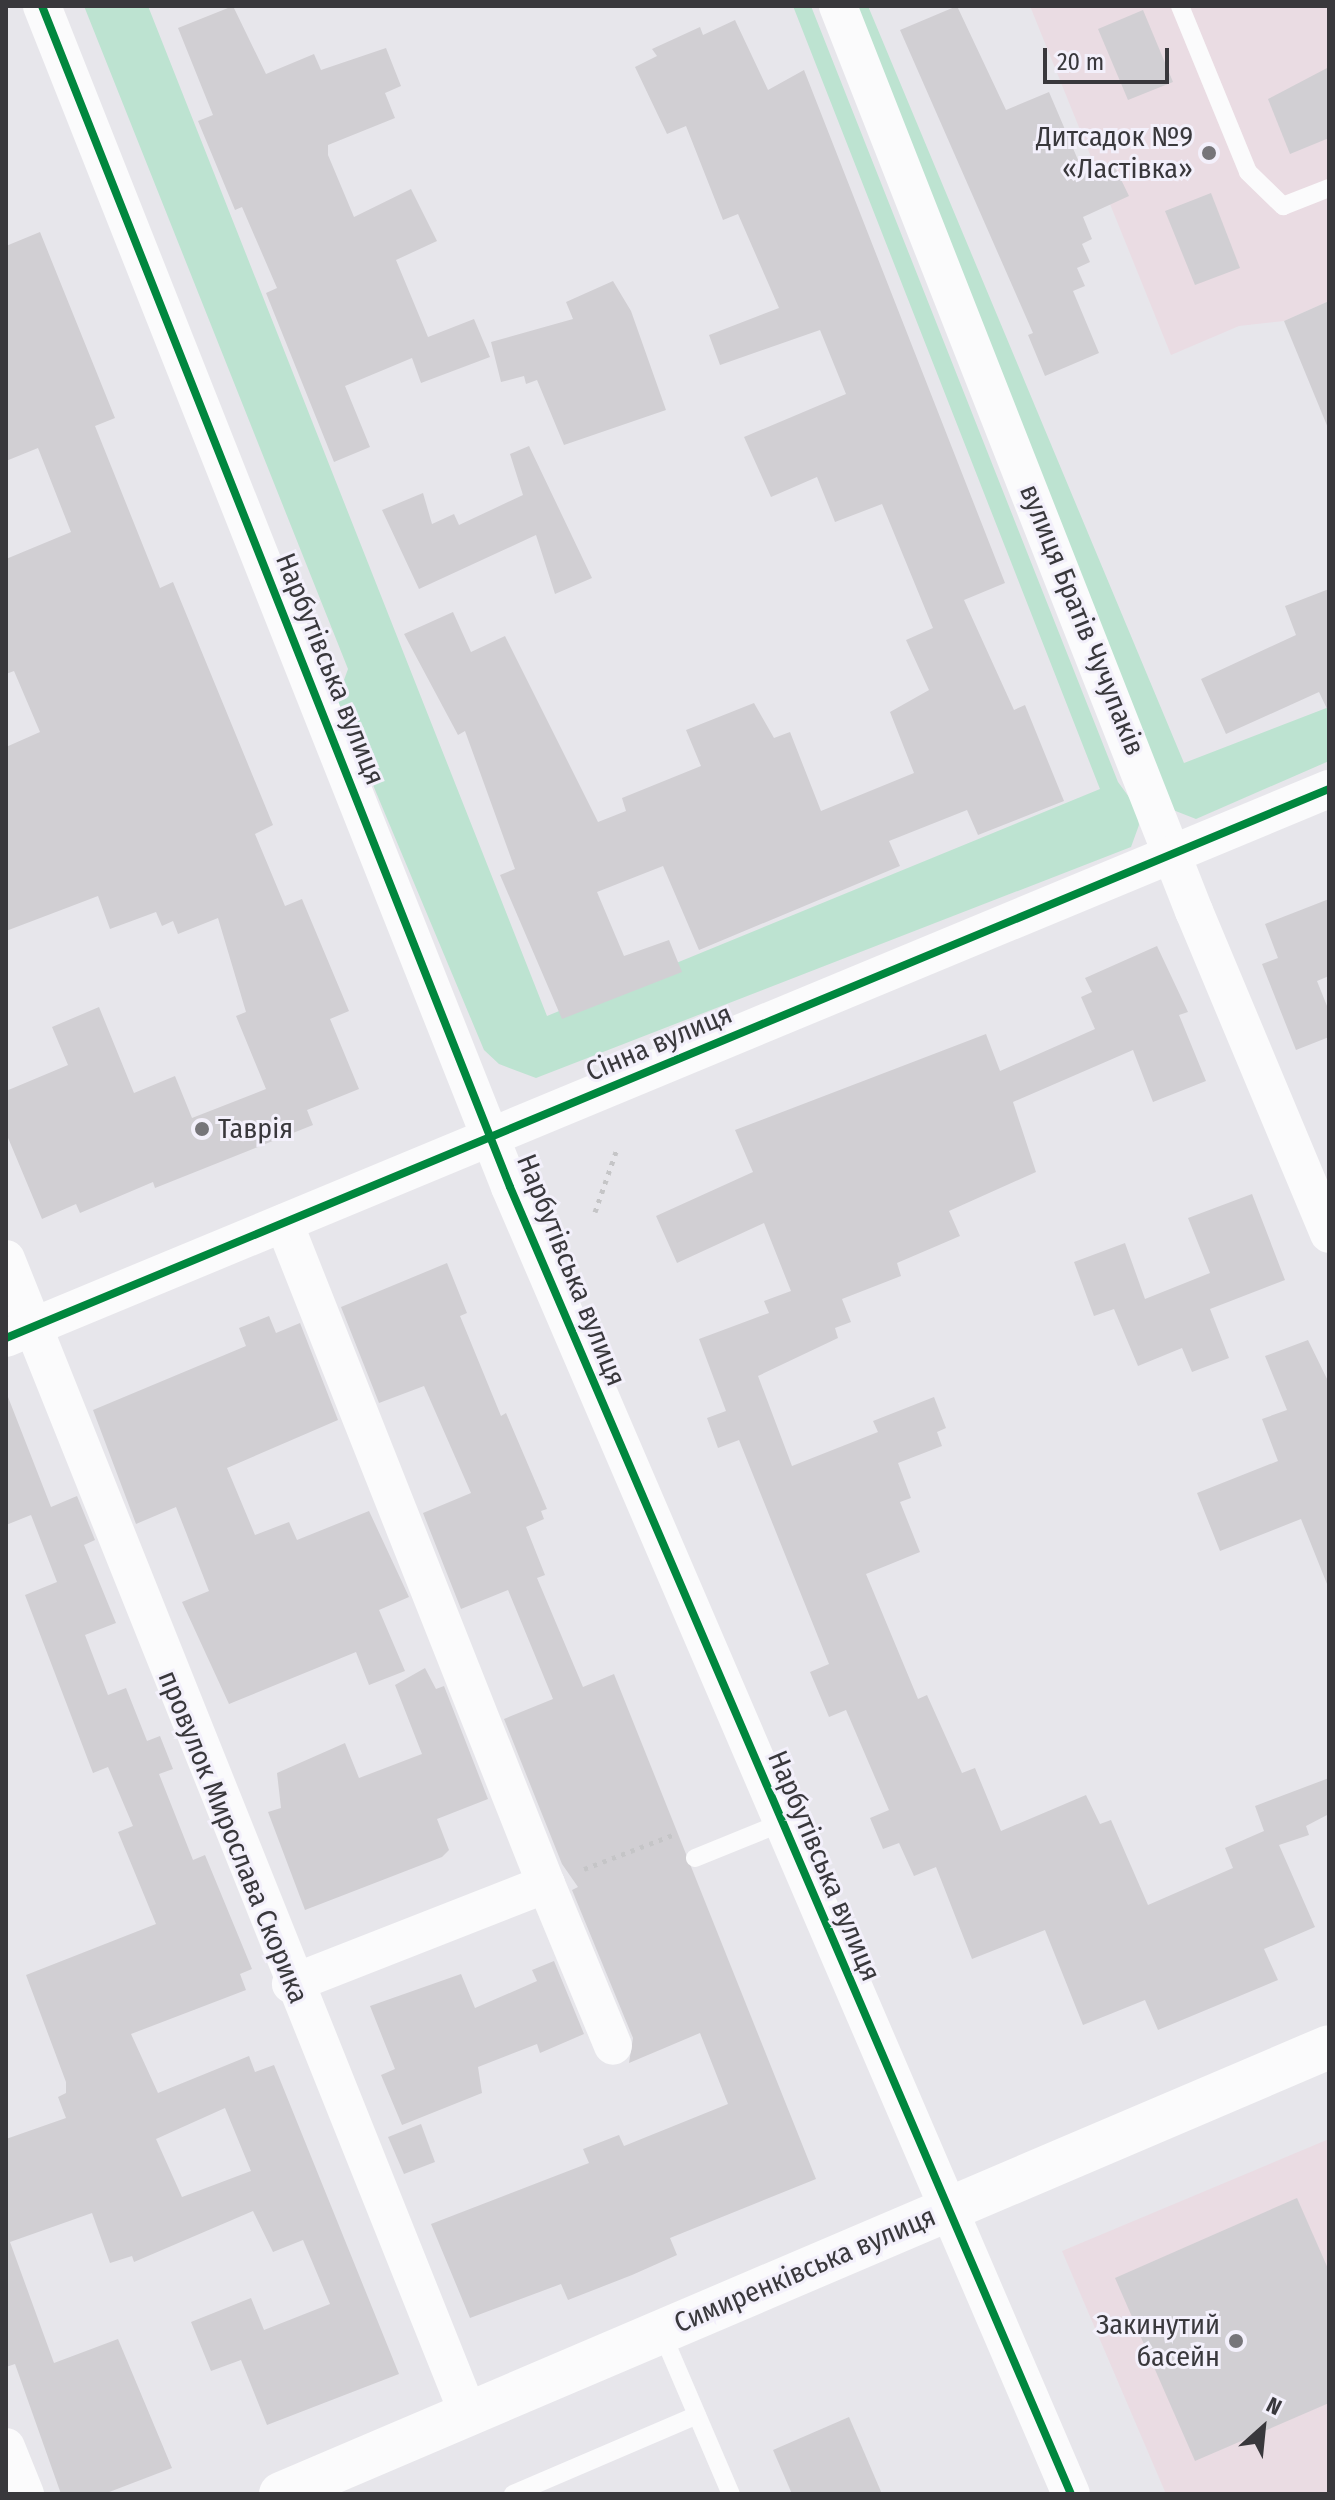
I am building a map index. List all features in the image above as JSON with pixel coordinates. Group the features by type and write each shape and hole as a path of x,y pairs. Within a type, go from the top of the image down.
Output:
{"street":[{"name":"Нарбутівська вулиця","path":"42,6 493,1136 781,1823 1071,2494"},
{"name":"вулиця Братів Чучупаків","path":"838,6 1174,853 1329,1234"},
{"name":"Сінна вулиця","path":"19,1333 1329,789"},
{"path":"284,1223 613,2046"},
{"name":"провулок Мирослава Скорика","path":"6,1259 19,1333 468,2413"},
{"path":"291,1984 546,1884"},
{"name":"Симиренківська вулиця","path":"281,2494 1329,2047"},
{"path":"6,2447 25,2494"}],"lane":[{"path":"1180,6 1248,172 1283,206 1329,188"},
{"path":"695,1858 781,1823"},
{"path":"661,2331 731,2494"},
{"path":"513,2494 697,2415"}],"path":[{"path":"595,1212 617,1149"},
{"path":"546,1884 684,1830"}],"shaded area":[{"name":"Дитсадок №9 «Ластівка»","path":"1030,6 1329,6 1329,301 1284,321 1239,326 1171,355"},
{"path":"1329,2139 1329,2494 1166,2494 1062,2251"}],"green space":[{"path":"84,6 148,6 547,1016 1100,789 793,6 811,6 1118,782 1137,808 1139,825 1131,847 536,1078 499,1064 484,1050 337,699 348,669"},
{"path":"848,6 868,6 1184,763 1329,707 1329,761 1196,819 1173,810"}],"building":[{"path":"233,6 266,74 314,54 321,70 386,48 401,86 385,93 395,118 328,145 328,155 354,217 411,189 437,241 396,260 428,337 474,319 490,357 421,383 412,358 345,386 370,447 334,462 266,293 277,288 242,207 235,210 198,121 213,115 178,28"},
{"path":"957,6 1006,110 1049,92 1084,174 1112,161 1129,196 1083,217 1092,239 1082,244 1090,262 1077,268 1085,286 1073,291 1099,353 1045,376 1028,335 1033,333 900,30"},
{"path":"1143,10 1173,82 1128,100 1098,29"},
{"path":"735,20 768,90 804,70 1005,583 964,600 1014,710 1025,705 1064,801 978,835 967,810 889,841 900,866 699,950 663,866 597,892 624,956 669,940 682,972 562,1019 500,875 515,869 465,731 458,735 404,634 453,612 471,652 505,636 598,822 626,811 622,798 701,766 686,730 754,703 774,738 790,732 821,811 914,773 890,712 929,690 906,640 933,628 882,504 835,522 817,477 771,497 744,437 846,394 820,330 720,365 709,335 779,308 738,214 723,220 686,126 667,134 635,67 657,56 652,49 700,27 703,35"},
{"path":"1329,67 1329,138 1290,154 1268,99"},
{"path":"1211,193 1240,268 1195,285 1165,211"},
{"path":"40,232 115,418 95,426 160,588 173,582 273,825 255,834 285,906 302,899 349,1011 330,1019 359,1089 307,1110 313,1125 155,1188 153,1182 80,1213 76,1204 42,1219 6,1133 6,1091 68,1065 52,1027 99,1007 134,1093 175,1076 192,1118 266,1089 236,1016 246,1012 218,918 178,934 173,921 162,926 156,912 110,929 98,896 6,931 6,747 40,732 14,671 6,674 6,559 71,532 38,448 6,461 6,246"},
{"path":"613,281 631,311 666,410 564,445 537,380 526,384 524,376 501,382 491,342 573,319 566,302"},
{"path":"1329,301 1329,427 1328,428 1284,321"},
{"path":"529,446 592,578 555,594 536,535 419,589 382,510 423,493 432,524 454,514 459,525 523,495 510,454"},
{"path":"1329,589 1329,713 1319,692 1226,734 1201,679 1296,635 1285,606"},
{"path":"1329,899 1329,976 1317,981 1329,1011 1329,1037 1296,1050 1262,964 1278,958 1265,924"},
{"path":"1157,946 1188,1012 1179,1015 1206,1081 1153,1102 1133,1050 1013,1102 1036,1172 949,1211 960,1236 897,1263 901,1276 842,1299 851,1322 835,1328 838,1338 758,1376 792,1466 878,1432 873,1421 934,1397 946,1428 937,1432 942,1446 898,1463 911,1498 900,1502 920,1552 866,1574 918,1699 927,1695 962,1773 975,1768 1001,1831 1086,1795 1100,1824 1111,1820 1148,1905 1233,1868 1225,1848 1264,1831 1255,1806 1329,1778 1329,1814 1306,1826 1309,1835 1279,1845 1315,1927 1264,1949 1278,1980 1158,2030 1145,2000 1083,2025 1045,1930 972,1959 936,1867 914,1876 899,1843 883,1849 870,1818 889,1810 846,1710 829,1717 810,1672 829,1664 739,1440 718,1448 707,1418 726,1411 699,1339 769,1313 764,1301 791,1291 764,1223 677,1263 656,1216 753,1172 735,1130 986,1034 1000,1071 1095,1029 1081,997 1092,992 1085,978"},
{"path":"1252,1194 1285,1280 1210,1309 1229,1358 1192,1372 1182,1348 1138,1366 1114,1309 1094,1316 1074,1262 1125,1243 1145,1299 1210,1273 1188,1218"},
{"path":"447,1263 467,1313 460,1316 501,1416 506,1413 547,1509 541,1511 544,1519 526,1527 545,1575 537,1578 583,1687 614,1674 816,2179 670,2238 677,2255 632,2275 568,2300 561,2284 470,2318 431,2224 589,2163 583,2149 619,2135 624,2146 728,2104 700,2033 629,2063 633,2038 572,1890 578,1887 562,1864 504,1719 553,1699 508,1590 461,1609 423,1513 471,1493 424,1386 379,1403 341,1307"},
{"path":"269,1316 276,1333 300,1323 338,1420 227,1468 255,1535 289,1522 297,1540 369,1511 409,1597 379,1610 405,1671 369,1685 356,1652 229,1704 182,1602 209,1591 176,1507 136,1524 93,1410 246,1346 239,1328"},
{"path":"1308,1340 1329,1383 1327,1584 1301,1519 1220,1551 1197,1493 1278,1461 1262,1419 1287,1410 1265,1356"},
{"path":"8,1397 51,1507 77,1496 95,1540 84,1545 116,1623 85,1635 108,1695 126,1688 147,1741 160,1736 173,1769 159,1774 193,1860 205,1855 252,1969 240,1974 246,1990 131,2034 158,2093 249,2056 255,2072 274,2065 399,2374 267,2425 241,2360 211,2371 191,2322 251,2298 264,2330 330,2304 303,2240 273,2252 253,2211 134,2262 132,2256 110,2263 92,2213 10,2242 54,2363 118,2339 172,2468 104,2494 61,2494 15,2364 6,2367 6,2139 66,2118 58,2097 66,2093 66,2082 26,1975 156,1924 118,1832 133,1826 108,1767 93,1773 25,1595 57,1582 31,1515 6,1525","holes":["225,2108 251,2171 182,2197 156,2139"]},
{"path":"425,1668 436,1689 444,1686 488,1799 437,1819 449,1850 442,1857 305,1910 268,1812 281,1808 277,1773 345,1743 359,1778 422,1754 395,1685"},
{"path":"554,1961 584,2034 540,2053 537,2044 478,2067 482,2093 402,2125 381,2075 395,2069 370,2006 461,1974 475,2008 537,1981 532,1970"},
{"path":"421,2124 435,2162 404,2174 388,2137"},
{"name":"Закинутий басейн","path":"1297,2198 1329,2271 1329,2403 1195,2461 1115,2278"},
{"path":"849,2417 882,2494 792,2494 773,2450"}],"cycle path":[{"path":"42,6 510,1187 1071,2494"},
{"path":"6,1338 1329,789"}],"place":[{"name":"Дитсадок №9 «Ластівка»","path":"1209,153"},
{"name":"Таврія","path":"202,1129"},
{"name":"Закинутий басейн","path":"1236,2341"}]}
